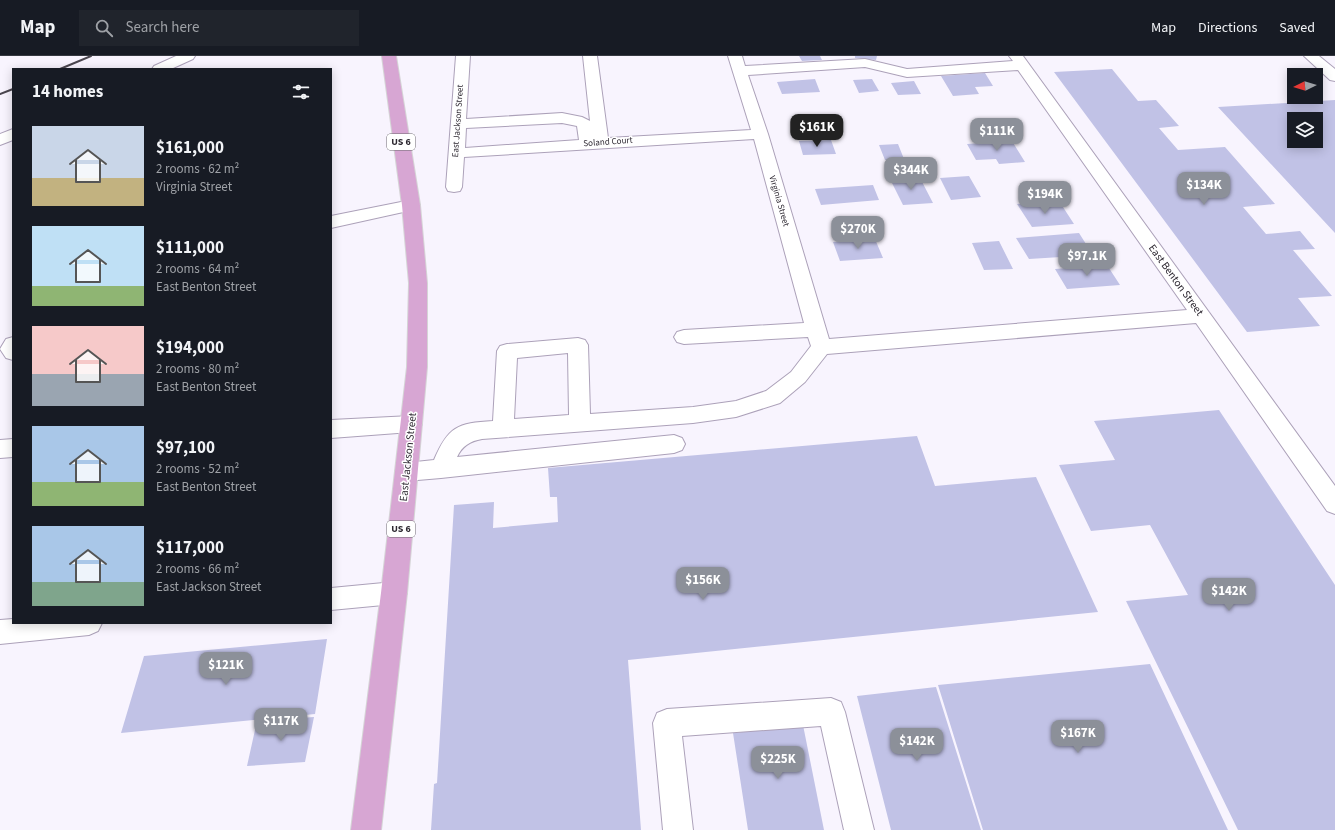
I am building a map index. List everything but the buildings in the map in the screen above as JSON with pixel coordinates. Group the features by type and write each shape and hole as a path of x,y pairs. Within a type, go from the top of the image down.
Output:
{"main road":[{"name":"US 6","path":"389,56 411,216"},
{"name":"East Jackson Street","path":"366,830 394,592 417,367 418,283 411,216"}],"street":[{"path":"161,68 188,56"},
{"name":"East Jackson Street","path":"454,187 463,56"},
{"path":"590,56 594,143"},
{"path":"1311,56 1335,77"},
{"path":"1323,56 1335,58"},
{"path":"738,63 865,63 907,73 1019,60"},
{"name":"East Benton Street","path":"1019,60 1335,504"},
{"name":"Virginia Street","path":"738,63 760,134 818,338"},
{"path":"458,124 562,118 577,120 585,124 594,143"},
{"path":"0,140 12,134"},
{"name":"Soland Court","path":"457,153 594,143 760,134"},
{"path":"332,222 411,216"},
{"path":"684,337 818,338 1202,316"},
{"path":"441,468 451,446 464,433 503,428 693,415 736,409 773,397 798,377 818,338"},
{"path":"503,428 506,351 578,345 580,423"},
{"path":"332,429 411,424"},
{"path":"406,472 674,444"},
{"path":"0,449 12,448"},
{"path":"332,599 394,592"},
{"path":"0,632 79,624"},
{"path":"678,830 667,723 831,712 859,830"}],"railway":[{"path":"62,68 91,56"},
{"path":"0,94 12,89"}]}
